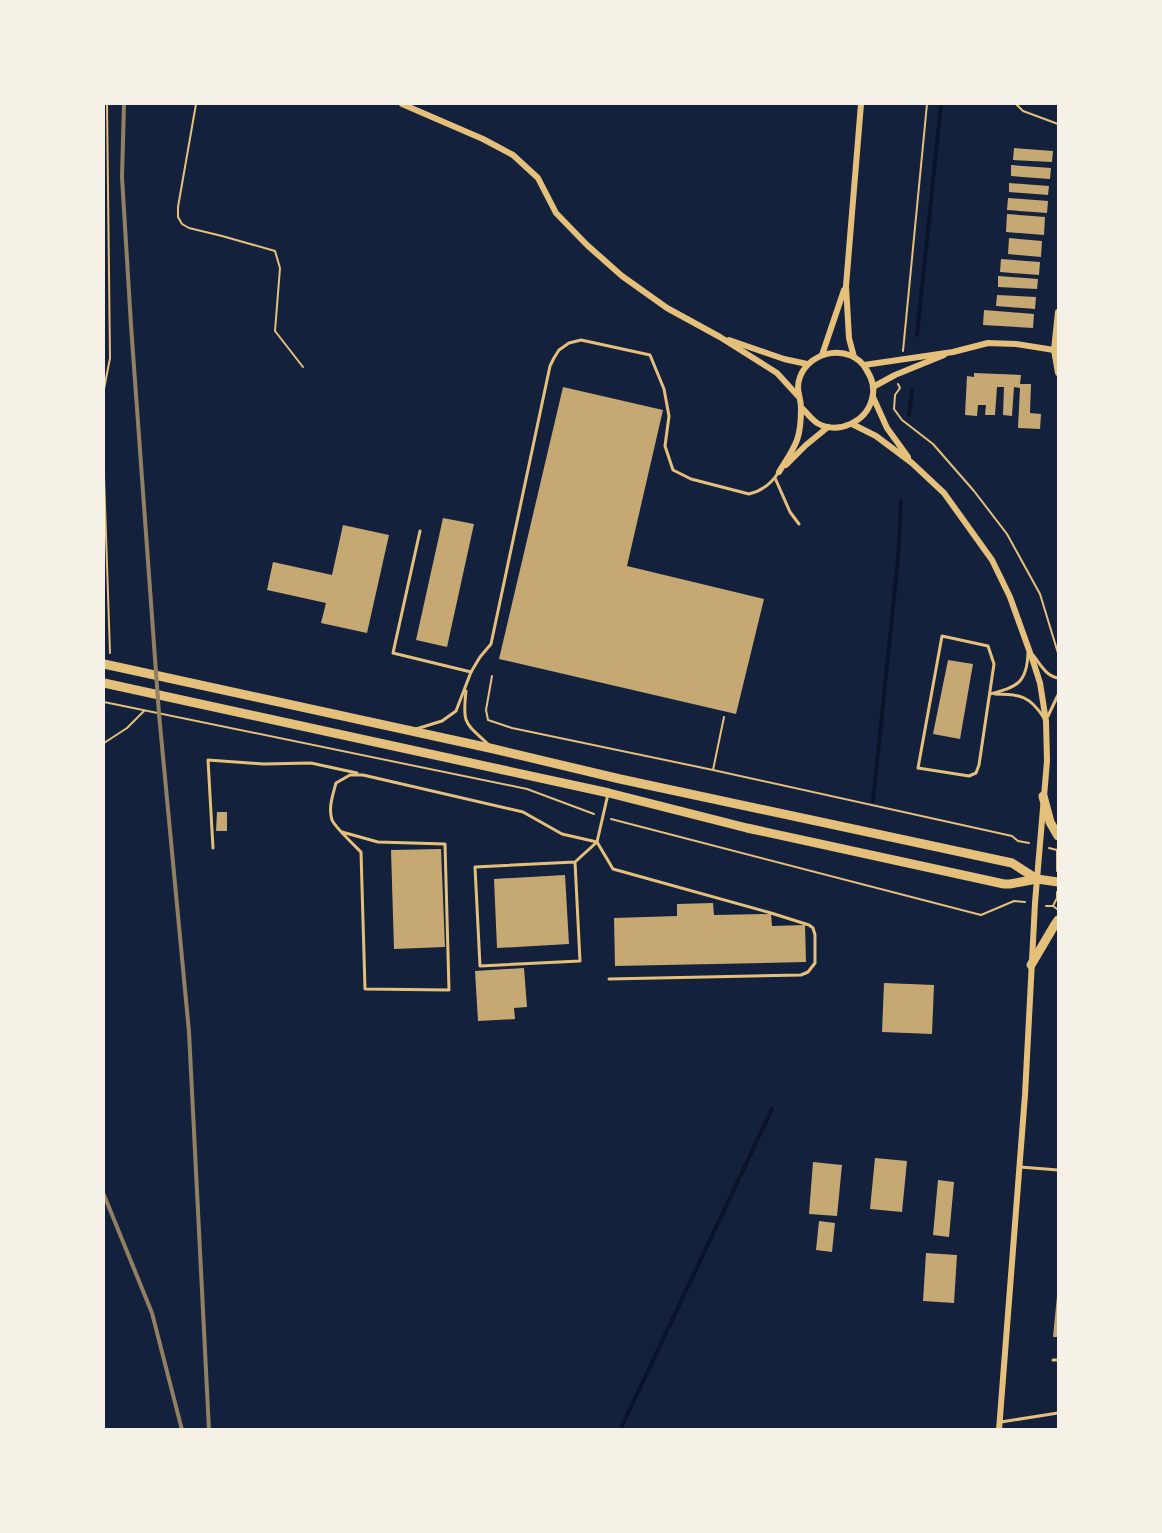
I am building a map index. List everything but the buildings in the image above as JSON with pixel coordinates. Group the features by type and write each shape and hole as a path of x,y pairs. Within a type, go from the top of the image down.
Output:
{"main road":[{"path":"107,665 1012,863 1037,879"},
{"path":"104,683 609,793 747,828 1004,884 1037,879 1059,882"},
{"path":"1043,796 1050,822 1059,836"},
{"path":"1031,965 1059,920"}],"street":[{"path":"402,104 483,139 513,155 538,178 556,213 622,276 667,308 720,337 777,374 798,396"},
{"path":"854,357 849,338 846,286 861,104"},
{"path":"822,355 846,286"},
{"path":"1059,312 1054,350 1059,373"},
{"path":"720,337 784,359 807,364"},
{"path":"864,365 953,352 988,343 1017,344 1054,350"},
{"path":"873,387 895,375 953,352"},
{"path":"777,475 798,439 801,406 798,386 800,375 807,364 822,355 842,353 854,357 864,365 871,376 873,397 863,416 852,424 828,427 816,422 801,406"},
{"path":"873,397 886,428 912,463"},
{"path":"852,424 876,436 912,463 944,493 992,560 1010,597 1040,683 1046,721 1047,761 1035,903 1020,1167 999,1426"},
{"path":"777,475 806,445 828,427"}],"lane":[{"path":"411,730 442,722 456,711 471,672 490,644 550,366 560,350 569,343 581,340 650,355 664,389 669,416 665,446 673,470 691,479 749,494 764,488 777,475 790,512 799,524"},
{"path":"420,531 393,653 471,672"},
{"path":"942,636 988,646 994,664 990,694 976,773 969,776 918,768 942,636"},
{"path":"1028,649 1045,671 1059,678"},
{"path":"990,694 1012,688 1023,680 1028,666 1028,649"},
{"path":"467,686 464,714 466,723 494,749"},
{"path":"990,694 1020,696 1032,702 1046,721 1059,695"},
{"path":"213,848 208,760 263,764 311,762 523,812 562,834 597,842 613,869 809,925 813,928 815,935 815,963 808,972 801,975 609,979"},
{"path":"342,832 378,842 445,844 449,990 365,989 361,852 342,832 332,821 331,800 336,783 350,775 363,774"},
{"path":"575,862 580,962 480,966 475,867 575,862 597,842 609,793"},
{"path":"1020,1167 1059,1170"},
{"path":"1053,1360 1059,1360"},
{"path":"999,1426 1059,1413"}],"path":[{"path":"104,389 110,358 107,104"},
{"path":"196,104 178,217 182,224 189,228 275,251 280,268 275,331 303,367"},
{"path":"903,351 927,104"},
{"path":"1016,104 1023,111 1059,124"},
{"path":"900,388 895,395 894,409 902,420 933,444 974,491 1007,534 1040,594 1059,653"},
{"path":"104,476 107,665"},
{"path":"492,676 486,710 488,720 512,728 1012,836"},
{"path":"104,702 527,789 604,817 981,915 1014,901 1053,906 1059,911"},
{"path":"104,742 127,728 144,711"},
{"path":"713,770 724,717"}],"waterway":[{"path":"917,335 941,104"},
{"path":"909,415 912,391"},
{"path":"873,801 898,559 901,502"},
{"path":"620,1430 772,1109"}],"railway":[{"path":"124,104 122,177 131,325 159,714 189,1032 209,1430"},
{"path":"104,1195 152,1313 182,1430"}]}
